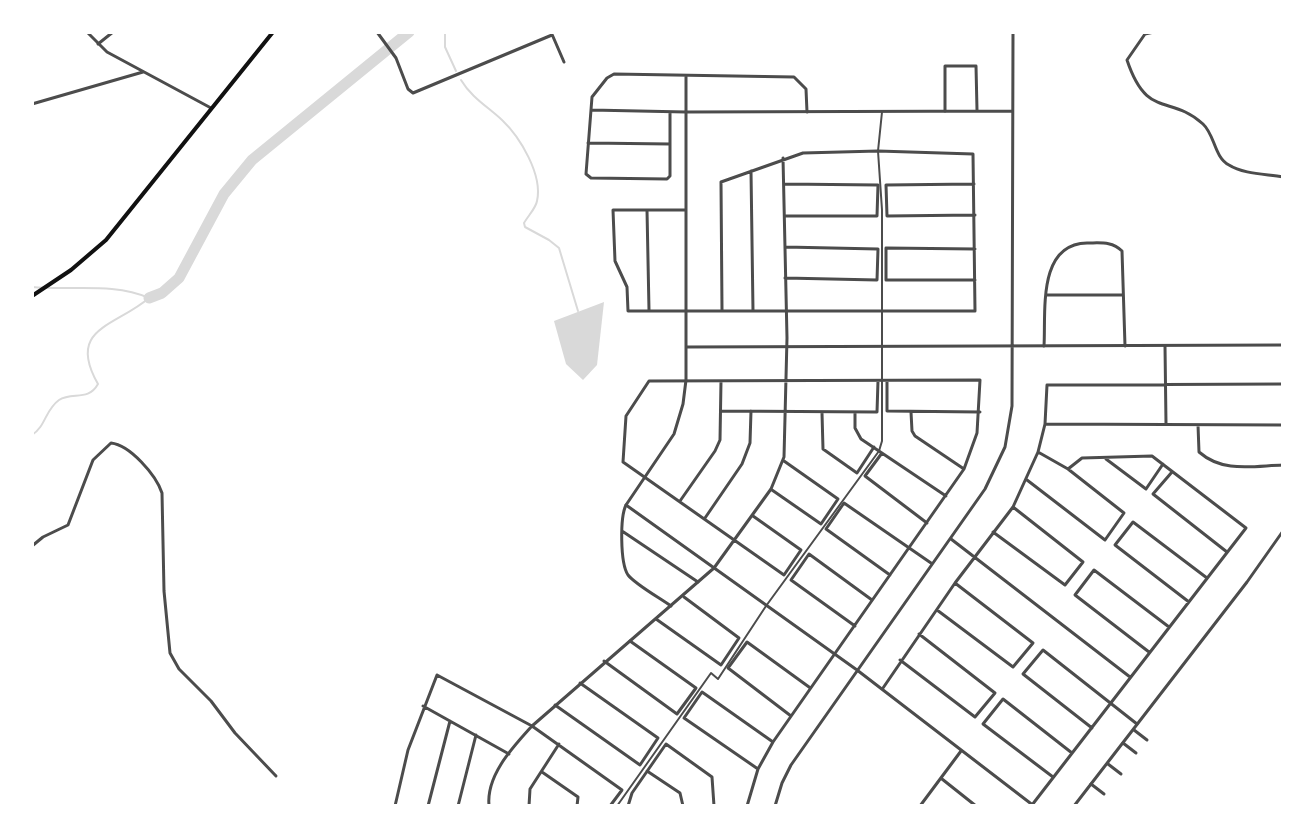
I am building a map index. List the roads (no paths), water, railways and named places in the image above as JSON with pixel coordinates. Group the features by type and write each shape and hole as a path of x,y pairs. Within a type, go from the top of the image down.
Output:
{"highway":[{"path":"32,296 71,270 106,240 273,32"}],"street":[{"path":"87,32 98,44 143,72 211,108"},
{"path":"98,44 113,32"},
{"path":"377,32 396,58 408,89 413,93 552,34 564,62"},
{"path":"775,806 791,765 985,489 1005,447 1011,423 1013,32"},
{"path":"1154,32 1145,34 1127,60 1147,97 1199,120 1211,132 1220,157 1227,165 1283,177"},
{"path":"945,111 945,66 976,66 977,111"},
{"path":"32,104 143,72"},
{"path":"670,112 670,176 667,179 591,178 586,174 592,97 614,74 794,77 806,89 807,112"},
{"path":"672,606 628,574 623,555 622,513 674,434 683,404 686,380 686,77"},
{"path":"591,110 1012,111"},
{"path":"882,111 878,151 882,210 882,441 881,452 865,476 927,523"},
{"path":"588,143 670,144"},
{"path":"685,210 613,210 615,261 627,287 628,311 975,311 973,154 878,151 803,153 721,182 722,310"},
{"path":"489,806 488,797 494,780 509,754 532,726 714,568 771,489 784,461 787,347 783,158"},
{"path":"751,170 753,311"},
{"path":"784,184 878,185 877,216 785,216"},
{"path":"974,184 886,185 887,216 975,215"},
{"path":"647,210 649,311"},
{"path":"1044,346 1050,269 1065,250 1077,243 1110,243 1122,251 1125,346"},
{"path":"785,247 878,249 877,280 785,278"},
{"path":"975,249 886,248 886,280 975,280"},
{"path":"1046,295 1124,295"},
{"path":"686,347 1283,345"},
{"path":"1165,346 1166,424"},
{"path":"747,806 758,769 773,742 964,469 977,433 980,380 649,381 626,416 623,462 784,575 801,550 753,516"},
{"path":"680,501 720,440 721,381"},
{"path":"721,411 877,412 883,381"},
{"path":"883,381 887,411 980,412"},
{"path":"883,688 955,583 1013,507 1038,452 1045,424 1047,385 1283,384"},
{"path":"704,518 742,464 750,443 751,411"},
{"path":"855,412 857,435 946,496"},
{"path":"911,412 915,436 964,469"},
{"path":"822,413 823,449 857,473 874,447"},
{"path":"1045,424 1283,425"},
{"path":"1198,425 1199,452 1214,464 1283,465"},
{"path":"32,546 68,525 93,460 111,443 121,446 146,466 162,493 164,591 170,653 179,669 276,776"},
{"path":"617,806 711,673 718,679 766,606 881,452"},
{"path":"1027,480 1105,540 1124,513 1068,469 1038,452"},
{"path":"626,505 883,688 1033,806 1246,528 1152,456 1078,459 1068,469"},
{"path":"1104,457 1146,489 1163,464"},
{"path":"771,489 821,524 838,499 784,461"},
{"path":"1172,472 1153,494 1227,552"},
{"path":"890,575 826,529 844,503 932,564"},
{"path":"993,532 1065,585 1074,574 1083,562 1013,507"},
{"path":"1189,602 1115,545 1133,522 1207,578"},
{"path":"622,531 698,582"},
{"path":"1076,805 1283,531"},
{"path":"951,539 1130,677"},
{"path":"855,626 791,580 809,554 873,600"},
{"path":"1149,652 1075,595 1094,570 1169,627"},
{"path":"937,610 1013,667 1033,643 955,583"},
{"path":"656,619 721,665 739,638 684,597"},
{"path":"900,660 975,717 995,693 919,634"},
{"path":"604,661 677,714 696,688 630,641"},
{"path":"791,716 728,668 747,642 810,688"},
{"path":"1092,728 1023,674 1043,650 1137,724"},
{"path":"395,806 405,762 423,706 437,675 532,726 622,790 610,806"},
{"path":"555,705 640,765 658,738 580,683"},
{"path":"758,769 684,718 702,692 773,742"},
{"path":"1053,777 983,724 1003,699 1072,753"},
{"path":"423,706 509,754"},
{"path":"428,806 450,721"},
{"path":"1133,729 1147,740"},
{"path":"458,806 476,735"},
{"path":"1122,743 1136,753"},
{"path":"529,806 530,789 559,744"},
{"path":"628,806 632,793 666,744 712,777 714,806"},
{"path":"920,806 962,750"},
{"path":"1107,764 1121,774"},
{"path":"647,771 680,793 683,806"},
{"path":"542,772 578,797 577,806"},
{"path":"942,779 976,806"},
{"path":"1091,784 1104,794"}],"waterway":[{"path":"149,298 162,293 179,278 224,194 252,160 409,32"},
{"path":"445,32 445,47 456,71"},
{"path":"461,80 509,127 523,146 533,168 538,191 536,204 524,223 525,227 559,248 578,311"},
{"path":"32,287 121,290 149,298 109,323 91,340 88,351 90,365 98,384 94,389 85,395 59,400 32,435"}]}
